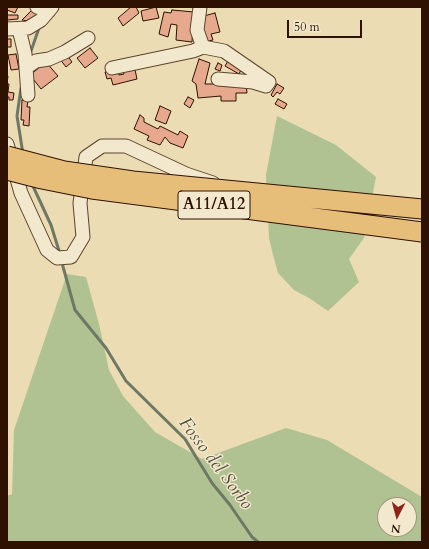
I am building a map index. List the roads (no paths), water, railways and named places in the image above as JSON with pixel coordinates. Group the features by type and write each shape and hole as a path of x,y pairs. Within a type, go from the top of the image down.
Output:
{"highway":[{"name":"A11/A12","path":"7,156 64,171 106,177 422,209"},
{"name":"A11/A12","path":"7,170 92,189 422,232"}],"street":[{"path":"200,7 197,30 203,47"},
{"path":"28,95 26,64 18,29 41,20 46,8"},
{"path":"26,64 49,59 65,52 88,38"},
{"path":"112,68 193,51 203,47 224,51 269,82 266,86 253,82 218,79"},
{"path":"7,144 21,192 47,250 57,258 71,257 83,237 80,203 86,157 102,146 126,146 186,174 266,199"}],"waterway":[{"name":"Fosso del Sorbo","path":"30,54 39,28"},
{"name":"Fosso del Sorbo","path":"21,88 17,116 23,154"},
{"name":"Fosso del Sorbo","path":"32,184 51,225 60,254"},
{"name":"Fosso del Sorbo","path":"62,263 75,310 106,348 126,381 185,439 212,483 230,505 252,537 258,542"}]}
